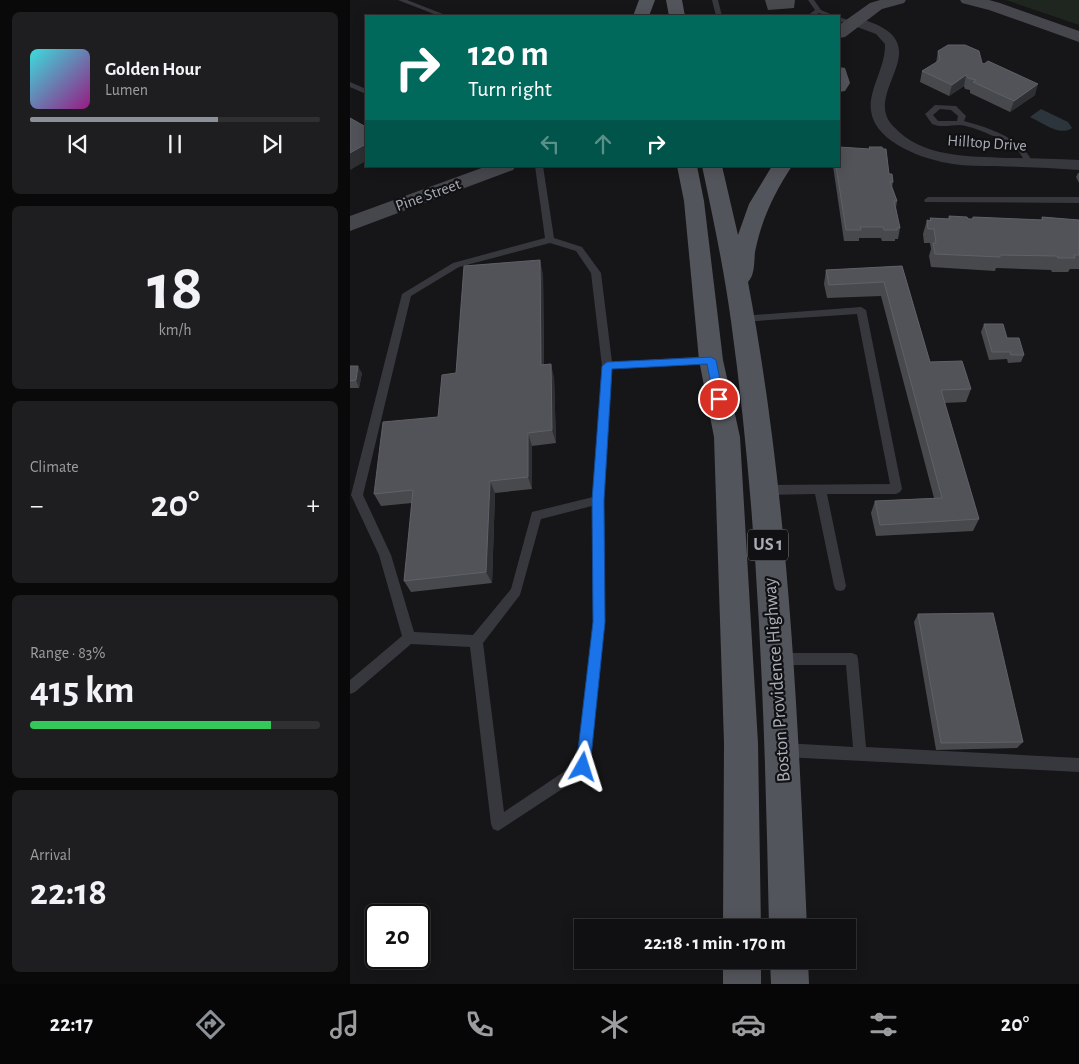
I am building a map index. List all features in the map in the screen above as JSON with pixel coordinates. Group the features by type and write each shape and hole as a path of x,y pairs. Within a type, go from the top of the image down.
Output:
{"main road":[{"path":"641,15 647,0"},
{"path":"655,0 658,15"},
{"path":"674,0 678,15"},
{"name":"Boston Providence Highway","path":"687,167 694,201 711,360 726,438 728,465 741,743 742,919"},
{"name":"Boston Providence Highway","path":"712,167 741,311 763,490 782,750 788,919"},
{"path":"741,311 744,250 750,223 762,196 781,167"},
{"path":"742,969 742,984"},
{"path":"789,969 790,984"}],"street":[{"path":"846,24 876,6 898,0"},
{"path":"968,0 994,6 1079,37"},
{"name":"Hilltop Drive","path":"846,24 883,32 891,41 892,55 881,90 878,111 887,128 899,138 934,156 954,160 1079,165"},
{"name":"Pine Street","path":"350,224 503,167"}],"lane":[{"path":"401,0 443,15"},
{"path":"715,0 720,15"},
{"path":"811,0 819,11 829,15"},
{"path":"812,15 819,11"},
{"path":"350,84 365,92"},
{"path":"960,122 1012,143 1023,152 1029,163"},
{"path":"540,167 550,240"},
{"path":"928,200 1079,200"},
{"path":"408,638 385,554 357,495 407,294 456,265 550,240 579,249 596,272 607,366 598,500 599,622 583,767 498,824 476,641 516,591 536,514 598,500"},
{"path":"741,311 861,310 896,489 763,490"},
{"path":"607,366 711,360"},
{"path":"820,490 840,586"},
{"path":"350,688 408,638 476,641"},
{"path":"776,659 852,659 860,754"},
{"path":"782,750 1079,765"}],"shaded area":[{"path":"1006,0 1079,0 1079,25"},
{"path":"1041,109 1068,122 1072,128 1062,131 1056,130 1030,117"}],"building":[{"path":"948,45 965,45 979,51 982,63 984,64 988,61 1038,84 1014,101 973,82 976,80 968,78 966,75 952,85 922,71 940,60 938,51"},
{"path":"350,118 365,126 365,145 350,153"},
{"path":"840,147 870,149 869,147 882,147 886,149 889,174 892,174 893,182 890,182 897,201 894,201 900,228 897,228 897,230 884,230 883,227 860,227 861,230 846,230 836,167 840,167"},
{"path":"949,216 967,217 968,219 973,219 973,217 1043,220 1042,217 1079,220 1079,255 1074,255 1075,258 1058,258 1057,256 1000,255 1000,257 935,254 933,243 936,243 934,229 928,229 927,220 931,221 930,218 950,219"},
{"path":"540,260 541,365 551,364 552,430 528,433 528,477 490,481 486,572 404,581 413,490 374,494 383,422 438,417 442,375 456,373 464,266"},
{"path":"902,266 930,362 962,361 971,389 941,390 979,519 880,525 875,501 942,498 884,282 829,285 826,270"},
{"path":"984,324 1003,324 1007,338 1019,338 1024,355 1011,355 1010,352 992,352"},
{"path":"350,366 358,366 356,380 350,381"},
{"path":"993,613 1023,742 941,743 918,614"}],"route":[{"path":"583,767 599,622 598,500 607,366 711,360 719,399"}]}
